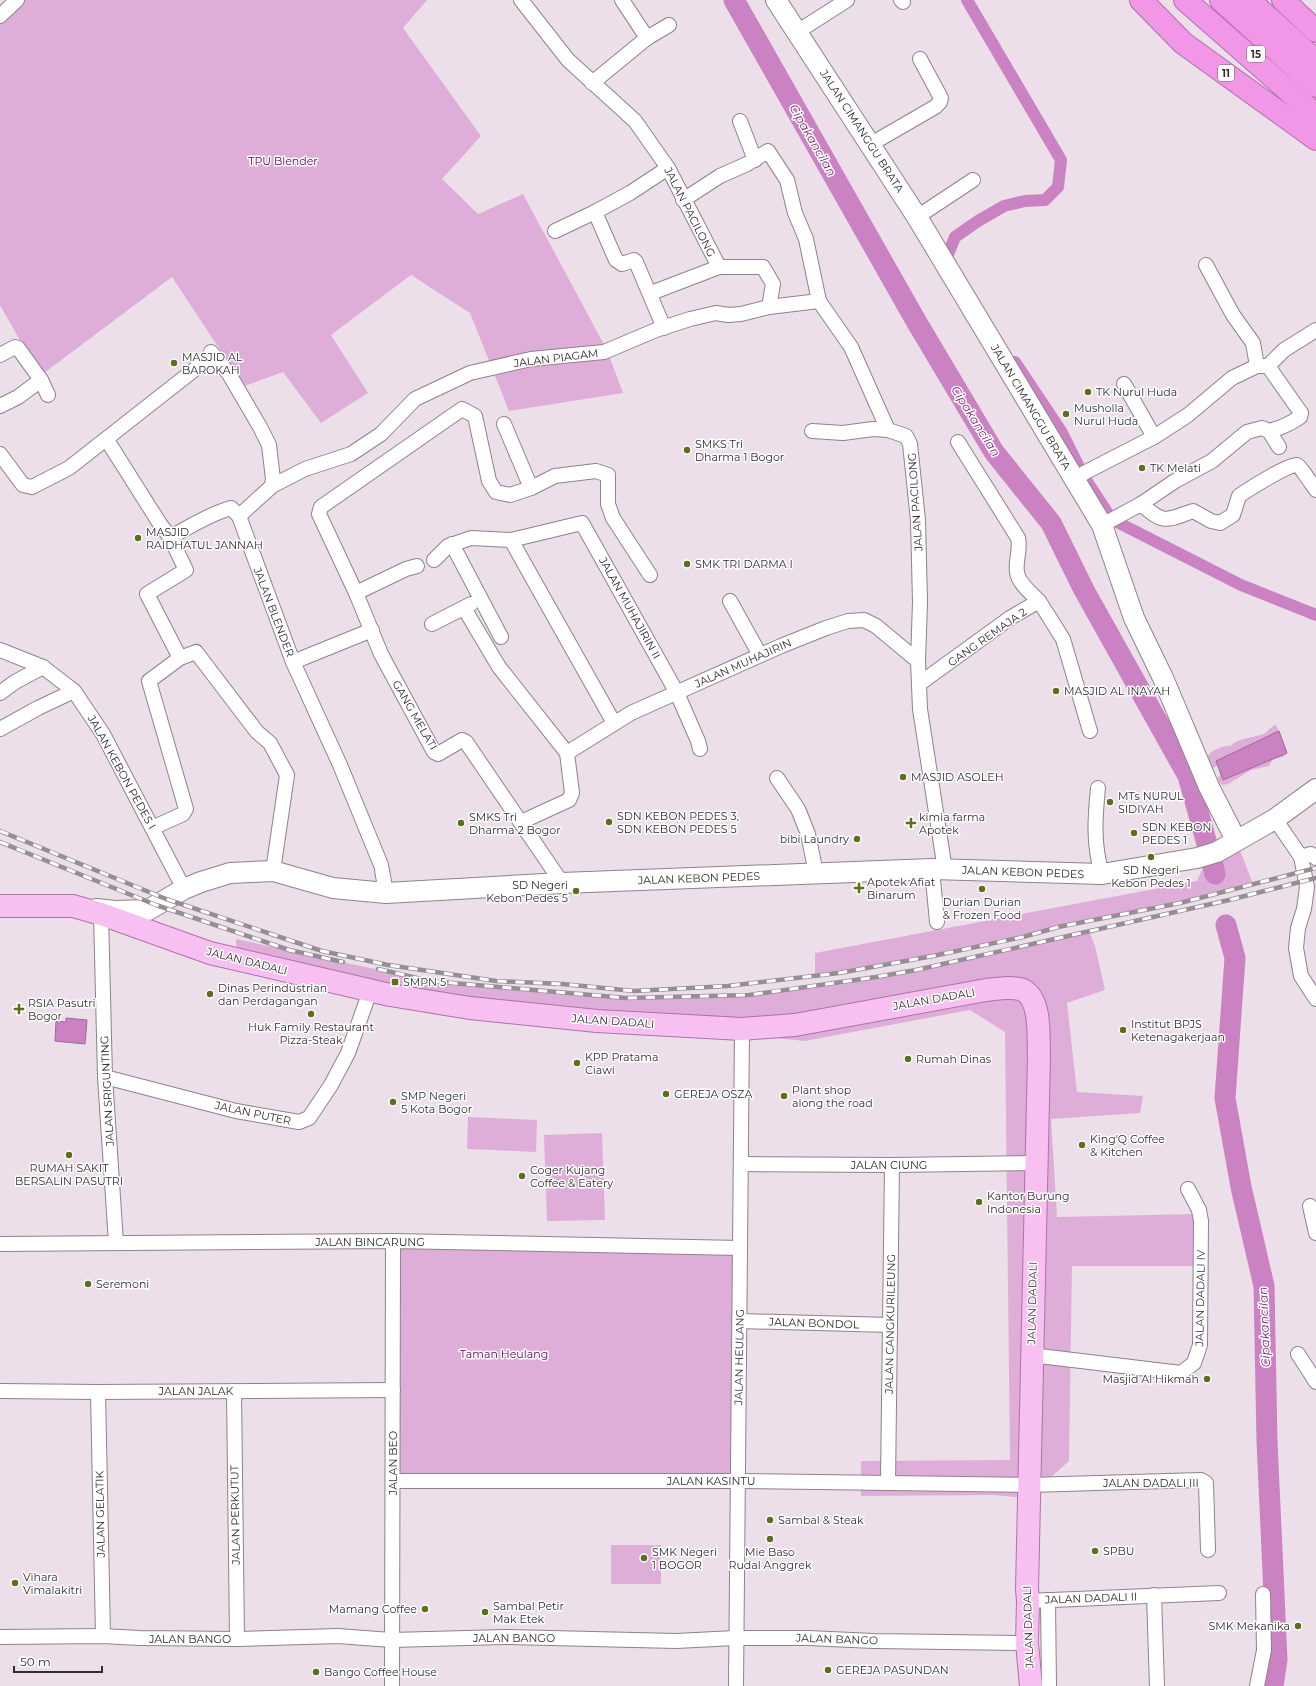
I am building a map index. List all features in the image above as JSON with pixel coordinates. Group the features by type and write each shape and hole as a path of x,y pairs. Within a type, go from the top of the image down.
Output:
{"highway":[{"name":"11","path":"1141,0 1183,43 1316,140"},
{"path":"1155,0 1188,33 1316,131"},
{"path":"1185,0 1316,115"},
{"name":"15","path":"1197,0 1316,107"},
{"name":"15","path":"1221,0 1316,86"},
{"path":"1249,0 1316,61"},
{"path":"1258,0 1316,57"},
{"path":"1283,0 1316,31"}],"main road":[{"name":"JALAN CIMANGGU BRATA","path":"776,0 1084,474 1134,618 1163,678 1209,787 1236,840"},
{"name":"JALAN KEBON PEDES","path":"73,906 115,911 148,910 184,889 201,882 230,873 272,871 333,888 386,893 562,883 938,869 1102,874 1197,858 1217,852 1275,819 1316,789"},
{"name":"JALAN DADALI","path":"0,906 73,906 101,914 210,953 368,997 597,1021 742,1029 795,1025 986,990 1013,988 1022,990 1031,996 1037,1012 1039,1056 1028,1485 1027,1589 1038,1600 1027,1643 1030,1686"},
{"path":"148,910 146,918 148,927 156,934"}],"street":[{"path":"0,16 17,0"},
{"name":"JALAN PACILONG","path":"521,0 568,60 635,121 668,168 683,200 719,267 763,267 772,284 769,307"},
{"path":"622,0 647,38"},
{"path":"797,32 847,0"},
{"path":"592,83 647,38 669,25"},
{"path":"871,144 935,107 940,102 941,98 920,59"},
{"path":"740,121 755,160"},
{"path":"683,200 720,176 738,169 768,151 787,180 795,213 806,239 819,301 851,347 888,430 873,429 843,433 812,431"},
{"path":"555,230 595,212 630,193 668,168"},
{"path":"917,216 973,180"},
{"path":"595,212 616,260 622,264 634,260 636,262 664,328"},
{"path":"1102,525 1141,504 1175,481 1212,461 1247,432 1262,428 1269,430 1283,428 1300,417 1301,413 1262,366 1253,343 1233,315 1206,265"},
{"path":"650,293 719,267"},
{"path":"769,307 819,301"},
{"name":"JALAN PIAGAM","path":"272,486 305,469 351,454 381,434 415,399 470,373 531,359 604,352 690,319 716,313 728,315 741,314 769,307"},
{"path":"1084,474 1154,437 1188,415 1232,378 1262,366 1316,330"},
{"path":"0,354 15,347 18,348 41,380 48,395"},
{"path":"0,454 24,485 32,487 69,468 108,440 212,354 229,374 269,445 273,479 272,486 239,516 231,508 216,512 190,528 170,537"},
{"path":"0,406 18,397 41,380"},
{"path":"1124,384 1154,437"},
{"name":"GANG MELATI","path":"531,488 510,495 496,492 488,481 475,416 462,409 321,506 319,514 356,593 381,654 434,752 438,754 462,740 466,742 562,883"},
{"path":"504,424 531,488 555,476 596,471 608,475 608,504 613,518 650,575"},
{"name":"JALAN PACILONG","path":"888,430 906,436 910,444 912,456 918,520 920,602 918,661 919,684 938,869 937,922"},
{"path":"1269,430 1279,447"},
{"path":"108,440 170,537 186,570 147,594 180,658"},
{"path":"958,442 1018,538 1020,551 1017,571 1024,586 1039,601"},
{"path":"1141,504 1154,516 1162,520 1171,519 1193,511 1212,522 1220,523 1234,515 1239,496 1288,466 1298,465 1316,490"},
{"name":"JALAN BLENDER","path":"239,516 294,662 340,765 381,868 386,893"},
{"name":"JALAN MUHAJIRIN II","path":"510,540 582,523 677,693 700,749"},
{"path":"434,560 448,546 472,538 510,540 614,723"},
{"path":"452,544 501,637"},
{"path":"356,593 406,569 417,566"},
{"path":"432,624 480,598"},
{"path":"730,601 760,655"},
{"name":"GANG REMAJA 2","path":"919,684 1010,618 1039,601 1063,639 1090,731"},
{"path":"464,608 499,667 567,753 572,797 569,800 521,822"},
{"name":"JALAN MUHAJIRIN","path":"567,753 631,713 760,655 826,628 848,621 864,620 876,626 918,661"},
{"path":"294,662 372,630"},
{"path":"152,828 183,814 186,809 149,681 180,658 196,652 257,732 270,743 287,775 272,871"},
{"name":"JALAN KEBON PEDES I","path":"3,655 43,667 74,691 103,734 184,889"},
{"path":"0,693 15,682 43,667"},
{"path":"0,729 38,708 74,691"},
{"path":"777,778 798,809 808,834 816,873"},
{"path":"1098,788 1094,823 1097,858 1102,874"},
{"path":"1275,819 1302,857 1311,887 1298,928 1296,948 1301,976 1316,1000"},
{"path":"1302,857 1311,854 1316,858"},
{"name":"JALAN SRIGUNTING","path":"101,914 106,1077 116,1243"},
{"name":"JALAN PUTER","path":"106,1077 236,1111 299,1122 304,1121 310,1118 331,1085 348,1053 368,997"},
{"name":"JALAN HEULANG","path":"736,1686 735,1638 742,1029"},
{"name":"JALAN CIUNG","path":"741,1164 892,1165 1037,1163"},
{"name":"JALAN CANGKURILEUNG","path":"888,1483 892,1165"},
{"name":"JALAN DADALI IV","path":"1031,1355 1181,1373 1194,1363 1200,1345 1201,1221 1199,1210 1188,1188"},
{"path":"1310,1206 1316,1233"},
{"name":"JALAN BINCARUNG","path":"0,1244 393,1241 740,1248"},
{"name":"JALAN BEO","path":"392,1686 393,1241"},
{"name":"JALAN BONDOL","path":"739,1321 890,1325"},
{"path":"1298,1354 1316,1382"},
{"name":"JALAN JALAK","path":"0,1391 98,1392 393,1390"},
{"name":"JALAN PERKUTUT","path":"234,1391 237,1639"},
{"name":"JALAN GELATIK","path":"98,1392 103,1636"},
{"name":"JALAN DADALI III","path":"1028,1485 1200,1480 1206,1483 1208,1550"},
{"name":"JALAN KASINTU","path":"393,1481 737,1481 1028,1485"},
{"name":"JALAN DADALI II","path":"1038,1600 1219,1593"},
{"path":"1257,1686 1264,1650 1263,1594"},
{"path":"1154,1595 1157,1686"},
{"path":"1038,1600 1049,1686"},
{"name":"JALAN BANGO","path":"0,1637 103,1636 138,1638 237,1639 338,1636 391,1640 505,1637 668,1640 808,1638 874,1641 1027,1643"}],"green space":[{"name":"TPU Blender","path":"17,0 427,0 403,28 481,136 442,179 478,214 523,194 607,350 623,393 509,411 470,313 411,275 331,335 368,393 321,423 283,372 244,386 172,277 40,376 0,305 0,16"},
{"path":"1276,725 1279,731 1277,734 1213,768 1210,768 1207,759 1213,751 1263,734"},
{"path":"1281,748 1286,750 1287,753 1283,757 1273,759 1269,766 1251,770 1228,784 1222,785 1218,780 1218,777 1223,773"},
{"path":"1236,840 1253,884 1196,899 1058,927 933,956 815,976 815,953 1197,881 1209,854"},
{"path":"1089,931 1095,946 1105,990 1067,1003 1077,1092 1143,1096 1140,1113 1051,1119 1057,1217 1196,1214 1196,1266 1072,1266 1069,1461 1028,1498 993,1495 861,1496 861,1461 1010,1460 1005,1032 970,1010 805,1041 597,1021 237,960 236,939 430,981 626,998 755,995 831,984 978,956"},
{"path":"468,1117 537,1120 536,1152 467,1149"},
{"path":"602,1133 605,1220 547,1221 544,1135"},
{"name":"Taman Heulang","path":"393,1241 740,1248 738,1489 393,1481"},
{"path":"611,1545 661,1545 661,1584 611,1584"}],"shaded area":[{"path":"1279,731 1287,753 1223,780 1216,761"},
{"path":"66,1018 87,1020 85,1044 55,1041 56,1021 66,1022"}],"waterway":[{"name":"Cipakancilan","path":"734,0 916,321 994,452 1051,523 1084,590 1188,776 1207,844"},
{"path":"952,266 947,257 955,237 978,221 1004,206 1025,201 1045,200 1058,187 1061,160 967,0"},
{"path":"1015,362 1061,431 1080,469"},
{"path":"1086,480 1107,512"},
{"path":"1117,522 1241,585 1316,615"},
{"path":"1188,776 1197,776"},
{"name":"Cipakancilan","path":"1212,862 1215,874"},
{"name":"Cipakancilan","path":"1226,925 1235,958 1225,1098 1241,1187 1264,1286 1267,1441 1277,1660 1273,1686"}],"railway":[{"path":"0,831 166,899 322,951 388,965 496,981 562,984 634,991 728,986 839,973 933,956 1023,937 1058,927 1180,903 1316,868"},
{"path":"0,842 156,905 289,950 343,962"},
{"path":"378,969 430,981 626,998 749,995 916,970 1229,900 1316,878"}],"place":[{"name":"MASJID AL BAROKAH","path":"174,363"},
{"name":"TK Nurul Huda","path":"1088,392"},
{"name":"Musholla Nurul Huda","path":"1066,414"},
{"name":"SMKS Tri Dharma 1 Bogor","path":"687,450"},
{"name":"TK Melati","path":"1142,468"},
{"name":"MASJID RAIDHATUL JANNAH","path":"138,538"},
{"name":"SMK TRI DARMA I","path":"687,564"},
{"name":"MASJID AL INAYAH","path":"1056,691"},
{"name":"MASJID ASOLEH","path":"903,777"},
{"name":"MTs NURUL SIDIYAH","path":"1110,802"},
{"name":"SDN KEBON PEDES 3, SDN KEBON PEDES 5","path":"609,822"},
{"name":"SMKS Tri Dharma 2 Bogor","path":"461,823"},
{"name":"kimia farma Apotek","path":"911,823"},
{"name":"SDN KEBON PEDES 1","path":"1134,833"},
{"name":"bibi Laundry","path":"857,839"},
{"name":"SD Negeri Kebon Pedes 1","path":"1151,857"},
{"name":"Apotek Afiat Binarum","path":"859,888"},
{"name":"Durian Durian & Frozen Food","path":"982,889"},
{"name":"SD Negeri Kebon Pedes 5","path":"576,891"},
{"name":"SMPN 5","path":"395,982"},
{"name":"Dinas Perindustrian dan Perdagangan","path":"210,994"},
{"name":"RSIA Pasutri Bogor","path":"19,1009"},
{"name":"Huk Family Restaurant Pizza-Steak","path":"311,1014"},
{"name":"Institut BPJS Ketenagakerjaan","path":"1123,1030"},
{"name":"Rumah Dinas","path":"908,1059"},
{"name":"KPP Pratama Ciawi","path":"577,1063"},
{"name":"GEREJA OSZA","path":"666,1094"},
{"name":"Plant shop along the road","path":"784,1096"},
{"name":"SMP Negeri 5 Kota Bogor","path":"393,1102"},
{"name":"King'Q Coffee & Kitchen","path":"1082,1145"},
{"name":"RUMAH SAKIT BERSALIN PASUTRI","path":"69,1155"},
{"name":"Coger Kujang Coffee & Eatery","path":"522,1176"},
{"name":"Kantor Burung Indonesia","path":"979,1202"},
{"name":"Seremoni","path":"88,1284"},
{"name":"Masjid Al Hikmah","path":"1207,1379"},
{"name":"Sambal & Steak","path":"770,1520"},
{"name":"Mie Baso Rudal Anggrek","path":"770,1539"},
{"name":"SPBU","path":"1095,1551"},
{"name":"SMK Negeri 1 BOGOR","path":"644,1558"},
{"name":"Vihara Vimalakitri","path":"15,1583"},
{"name":"Mamang Coffee","path":"425,1609"},
{"name":"Sambal Petir Mak Etek","path":"485,1612"},
{"name":"SMK Mekanika","path":"1298,1626"},
{"name":"GEREJA PASUNDAN","path":"828,1670"},
{"name":"Bango Coffee House","path":"316,1672"}]}
